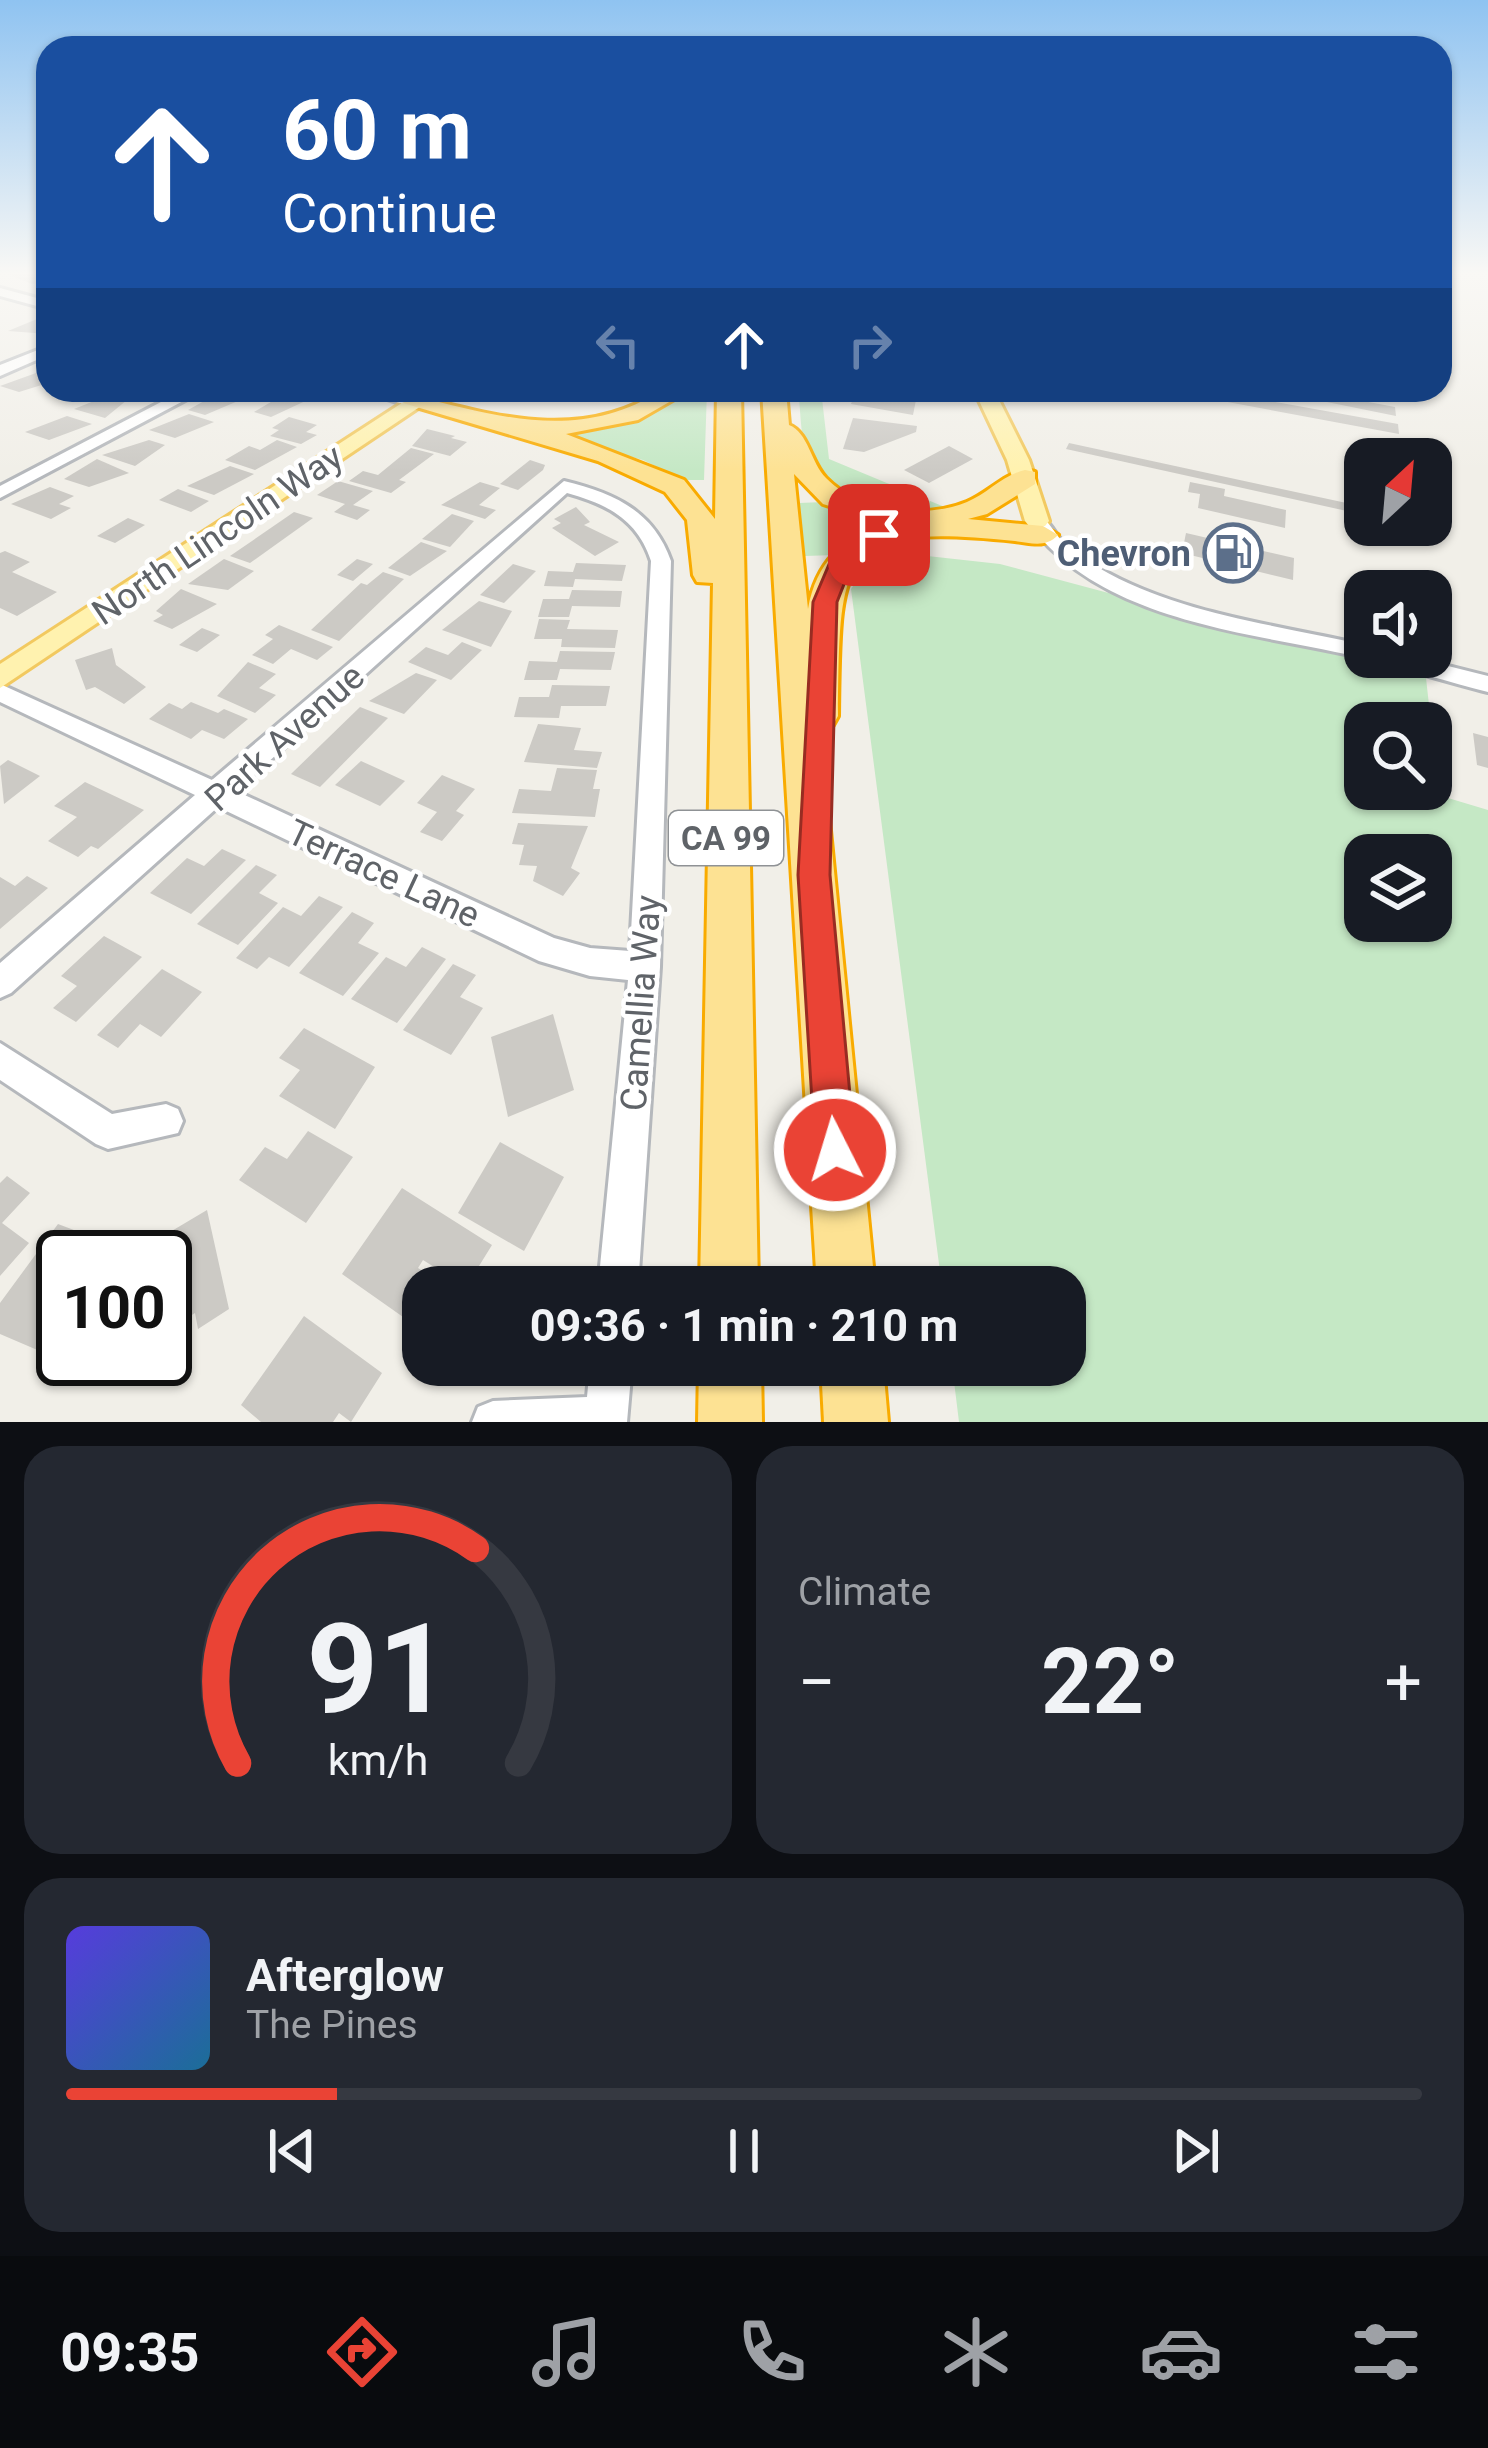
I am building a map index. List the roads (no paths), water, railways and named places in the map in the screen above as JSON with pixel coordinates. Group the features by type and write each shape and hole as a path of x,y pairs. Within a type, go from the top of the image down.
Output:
{"highway":[{"path":"440,402 501,426 636,464 671,482 694,505 704,531 726,763"},
{"path":"501,426 606,422 658,402"},
{"name":"CA 99","path":"729,402 729,1266"},
{"name":"CA 99","path":"776,402 844,1266"},
{"path":"779,402 798,466 821,491 871,512 1040,528"},
{"path":"936,519 977,508 1025,478"},
{"path":"814,875 825,602 842,560 879,535 898,530 1040,528"},
{"path":"730,1386 730,1422"},
{"path":"853,1386 856,1422"}],"main road":[{"name":"North Lincoln Way","path":"0,678 416,402"},
{"path":"990,402 1025,478 1040,528"}],"street":[{"path":"0,371 36,355"},
{"path":"0,493 173,402"},
{"name":"Park Avenue","path":"0,983 219,795 564,486"},
{"name":"Camellia Way","path":"564,486 628,511 650,532 662,561 645,967 620,1266"},
{"path":"1040,528 1087,573 1128,592 1344,648"},
{"path":"1452,676 1488,685"},
{"name":"Terrace Lane","path":"0,692 550,951 590,962 645,967"},
{"path":"0,1060 108,1132 166,1121"},
{"path":"493,1422 606,1420 609,1386"}],"place":[{"name":"Chevron","path":"1233,553"}]}
